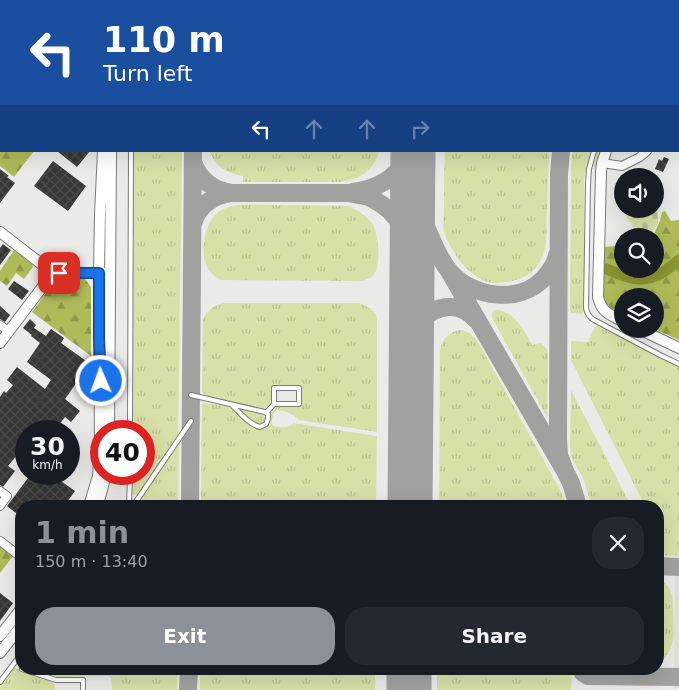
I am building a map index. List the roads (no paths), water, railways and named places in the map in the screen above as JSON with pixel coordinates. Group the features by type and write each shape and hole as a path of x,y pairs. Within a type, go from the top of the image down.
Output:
{"street":[{"path":"92,500 98,476 100,449 99,273 103,152"},
{"path":"109,420 111,152"},
{"path":"606,152 601,172 598,297 600,306 614,316"},
{"path":"602,163 622,166 645,152"},
{"path":"0,232 53,273 110,273"},
{"path":"0,343 53,273"},
{"path":"0,325 9,332"},
{"path":"658,338 679,348"},
{"path":"100,500 104,485"},
{"path":"0,491 7,496 0,506"},
{"path":"0,541 15,552"},
{"path":"0,636 15,617"},
{"path":"0,653 15,634"}],"lane":[{"path":"130,420 131,152"},
{"path":"594,152 589,169 588,184 587,313 594,320 660,356 679,364"},
{"path":"266,413 274,404 274,388 299,388 299,404 274,404"},
{"path":"191,396 266,413"},
{"path":"232,405 251,423 260,427 266,424 268,419 268,414 266,413"},
{"path":"135,500 190,421"},
{"path":"130,485 131,500"},
{"path":"0,682 15,662"},
{"path":"41,675 56,680 83,680 83,690"}],"waterway":[{"path":"607,269 626,277 647,279 662,273 679,260"}]}
